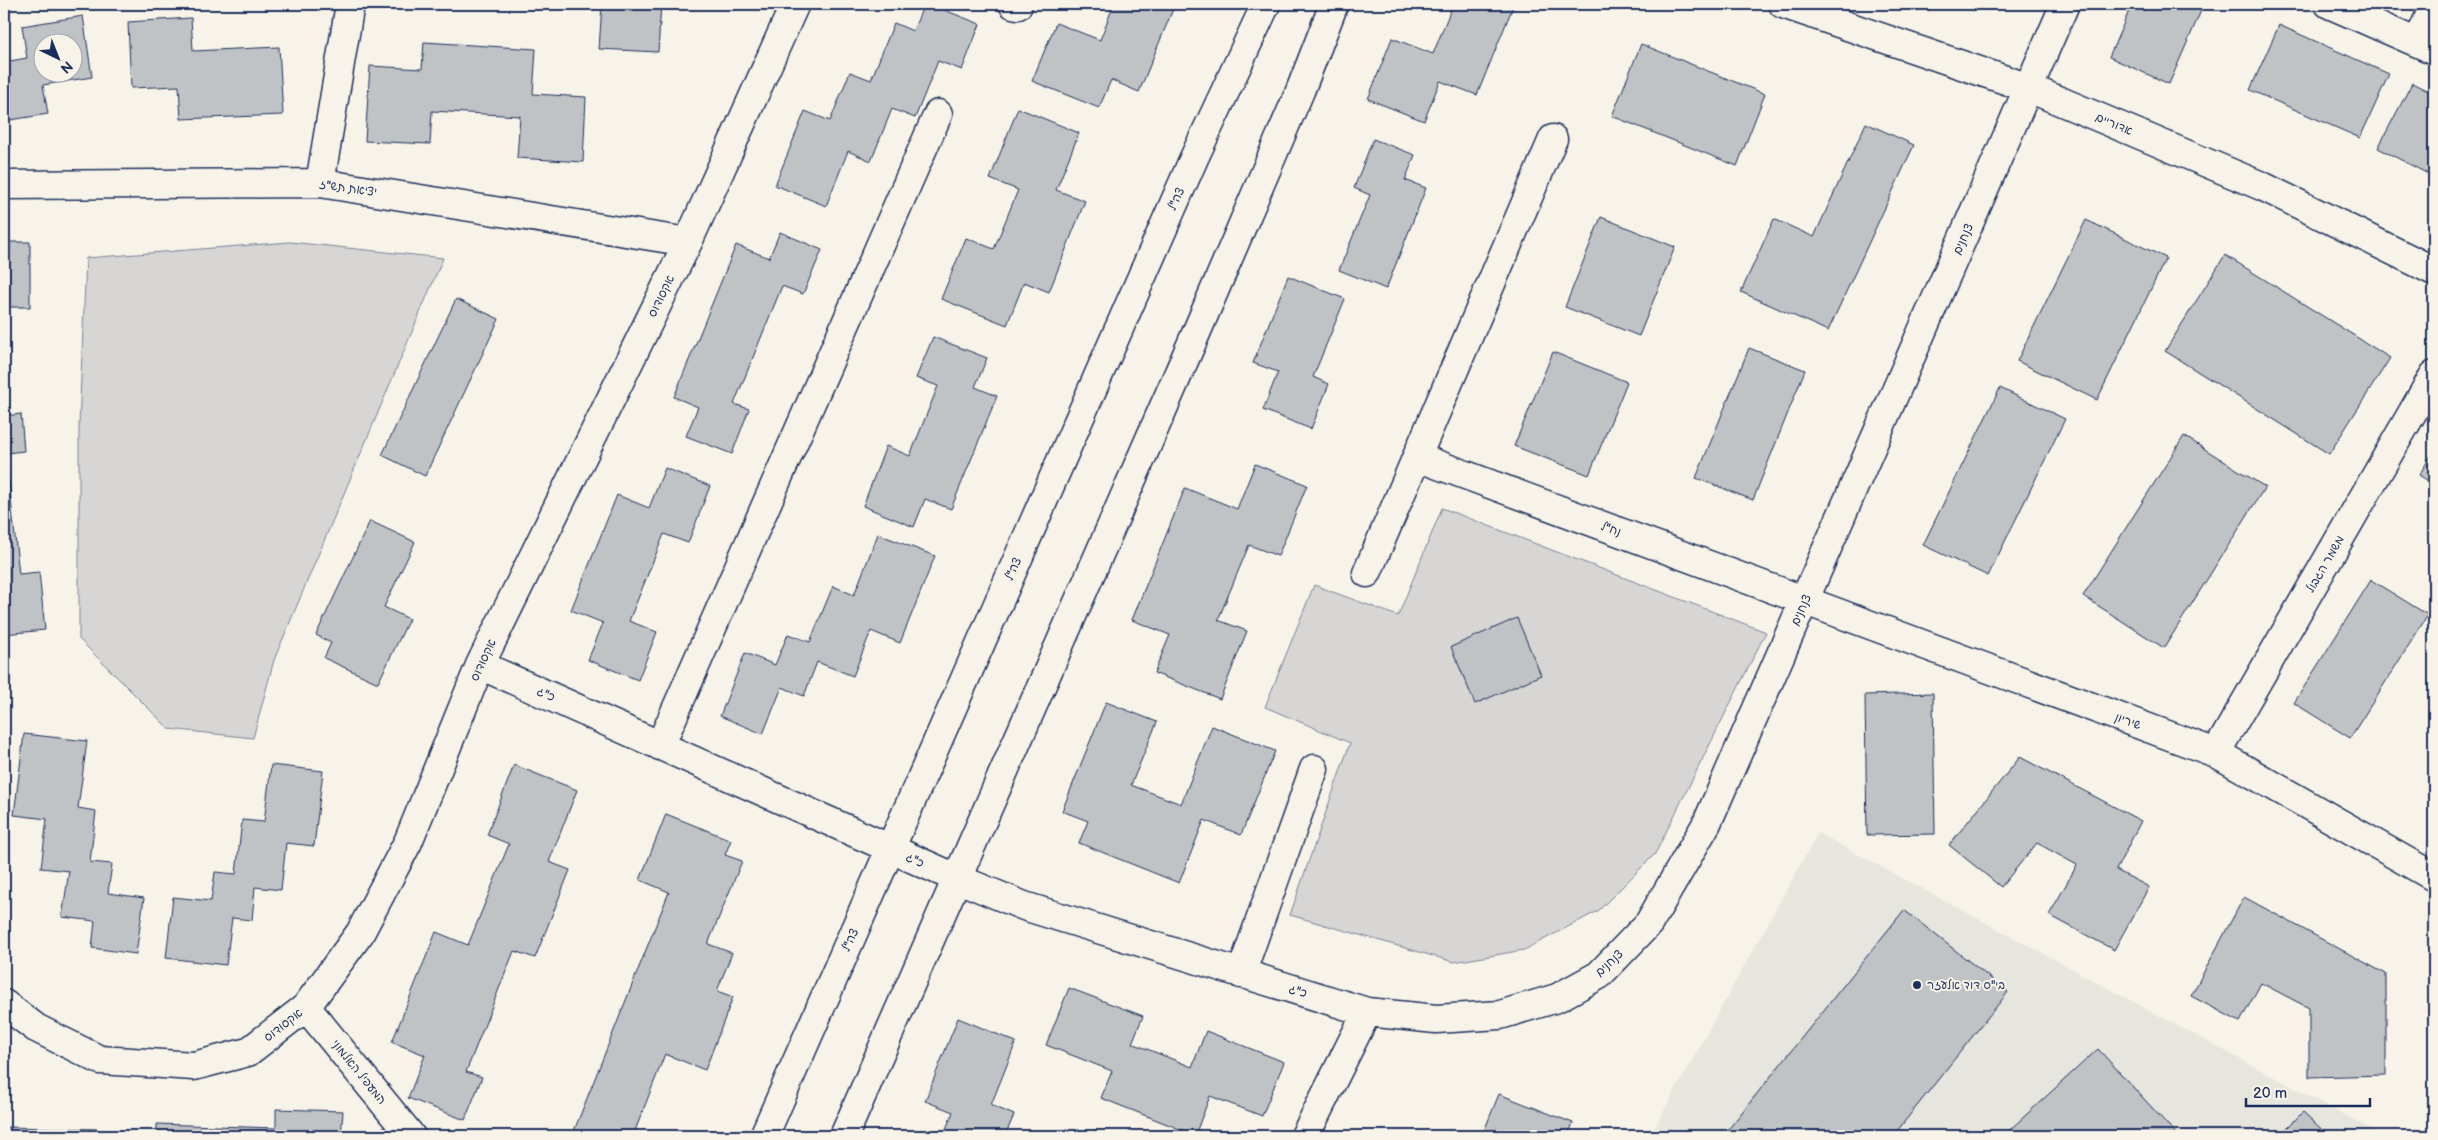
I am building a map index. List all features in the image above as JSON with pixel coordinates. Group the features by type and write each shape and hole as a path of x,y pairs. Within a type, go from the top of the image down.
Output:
{"street":[{"path":"320,183 350,4"},
{"name":"אקסודוס","path":"4,1004 36,1028 100,1060 194,1066 248,1052 306,1007 360,933 408,842 480,665 688,242 795,4"},
{"name":"צה\"ל","path":"764,1136 1194,158 1266,4"},
{"path":"844,1136 1198,328 1300,91 1334,4"},
{"name":"אדוריים","path":"1783,4 2028,88 2264,188 2434,271"},
{"name":"צנחנים","path":"1367,1012 1436,1020 1500,1015 1557,998 1599,975 1649,923 1707,823 2065,4"},
{"path":"2329,4 2426,46 2434,6"},
{"path":"660,746 938,114"},
{"path":"1367,573 1552,139"},
{"name":"יציאת תש\"ז","path":"4,185 320,183 688,242"},
{"name":"משמר הגבול","path":"2216,753 2434,375"},
{"name":"נח\"ל","path":"1416,457 1805,602"},
{"name":"שיריון","path":"1805,602 2216,753 2434,878"},
{"name":"כ\"ג","path":"480,665 956,878 1024,906 1367,1012"},
{"path":"1241,974 1314,770"},
{"name":"המעפיל האלמוני","path":"306,1007 411,1136"},
{"path":"1304,1136 1367,1012"}],"shaded area":[{"path":"290,242 443,258 274,660 253,738 169,729 79,639 79,425 86,258"},
{"path":"1442,508 1766,632 1655,854 1598,911 1524,950 1454,962 1290,915 1350,743 1265,707 1314,585 1398,616"},
{"name":"בי\"ס דוד אלעזר","path":"1818,833 2384,1136 1650,1136"}],"building":[{"path":"602,4 661,4 658,52 599,49"},
{"path":"924,4 929,4 980,24 962,70 938,61 915,118 892,109 871,161 848,151 826,206 775,185 805,111 830,121 850,72 871,80 894,23 913,31"},
{"path":"1114,4 1175,4 1139,92 1111,80 1099,108 1032,81 1056,23 1100,40"},
{"path":"1453,4 1514,4 1477,95 1440,81 1424,121 1368,99 1392,38 1433,54"},
{"path":"1987,4 1999,4 1998,8"},
{"path":"2132,4 2204,4 2169,84 2109,57"},
{"path":"83,16 92,77 82,79 82,32 32,32 32,82 61,82 43,85 48,114 4,121 4,62 27,58 22,26"},
{"path":"191,18 193,51 279,47 283,115 181,119 179,86 131,88 128,22"},
{"path":"2279,25 2389,74 2360,138 2250,90"},
{"path":"424,42 536,49 533,94 586,97 583,162 517,158 520,116 432,111 430,144 365,141 370,66 422,69"},
{"path":"1641,44 1765,94 1737,166 1612,116"},
{"path":"2412,83 2434,94 2434,177 2378,148"},
{"path":"1018,108 1079,133 1056,190 1085,201 1049,292 1024,282 1007,325 941,299 966,238 994,249 1018,190 990,179"},
{"path":"1866,123 1914,145 1828,331 1741,292 1774,219 1814,237"},
{"path":"1373,139 1415,155 1405,180 1426,188 1386,289 1339,270 1370,195 1354,188"},
{"path":"1601,217 1675,247 1639,336 1565,307"},
{"path":"2086,220 2166,258 2097,400 2017,361"},
{"path":"780,232 822,250 803,294 782,286 734,404 749,409 732,454 686,436 698,407 674,397 736,245 769,258"},
{"path":"4,242 30,242 30,307 4,307"},
{"path":"2225,255 2390,358 2329,454 2165,351"},
{"path":"1288,276 1345,299 1313,377 1329,384 1311,429 1263,410 1278,372 1253,363"},
{"path":"456,299 499,319 425,476 382,455"},
{"path":"933,337 987,358 975,387 997,396 951,509 925,499 914,527 863,506 886,446 910,456 938,386 916,378"},
{"path":"1749,348 1805,370 1753,500 1696,478"},
{"path":"1553,352 1627,382 1589,475 1514,446"},
{"path":"2000,388 2065,419 1988,576 1923,545"},
{"path":"21,414 24,451 6,453 19,574 39,572 45,630 4,634 4,416"},
{"path":"2184,436 2265,487 2164,648 2083,596"},
{"path":"2434,451 2434,485 2419,475"},
{"path":"1255,464 1307,485 1278,556 1249,545 1218,620 1247,631 1220,699 1154,673 1170,635 1132,620 1185,488 1237,509"},
{"path":"665,468 710,486 688,543 664,534 629,621 657,632 638,680 588,660 603,623 571,610 617,495 649,508"},
{"path":"370,521 415,542 384,607 409,619 378,683 324,658 331,643 316,635"},
{"path":"878,534 935,556 900,643 871,631 853,676 817,662 804,696 782,687 763,734 720,716 745,653 775,665 788,634 810,642 833,586 854,595"},
{"path":"2371,580 2428,615 2350,738 2294,703"},
{"path":"1517,618 1541,675 1475,704 1451,647"},
{"path":"1933,693 1935,834 1867,835 1865,695"},
{"path":"1106,702 1157,722 1131,785 1181,804 1212,726 1275,751 1241,835 1204,820 1179,883 1079,843 1088,821 1062,811"},
{"path":"24,734 87,741 78,808 96,811 90,862 112,864 108,893 144,898 136,954 92,948 95,921 62,917 69,871 41,868 47,819 14,815"},
{"path":"2020,757 2141,821 2116,870 2149,887 2114,950 2049,915 2077,865 2037,843 2001,887 1949,845"},
{"path":"271,765 323,771 314,846 286,843 281,890 255,887 252,920 232,918 226,965 166,958 173,897 211,901 215,872 236,874 242,820 264,822"},
{"path":"514,765 577,790 549,862 570,870 535,958 514,951 466,1072 482,1077 465,1120 408,1098 425,1055 392,1042 436,932 468,945 509,844 487,835"},
{"path":"666,814 731,840 725,855 742,861 708,944 732,953 717,991 733,997 705,1070 665,1054 633,1136 572,1136 669,892 640,880"},
{"path":"2244,897 2386,974 2386,1075 2309,1077 2309,1008 2261,983 2240,1022 2191,996"},
{"path":"1904,910 2008,992 1893,1136 1723,1136"},
{"path":"1069,988 1143,1016 1132,1043 1192,1067 1206,1031 1284,1062 1262,1116 1210,1096 1195,1135 1101,1098 1112,1071 1046,1045"},
{"path":"958,1018 1016,1042 991,1105 1014,1115 1005,1136 943,1136 953,1112 925,1101"},
{"path":"2098,1049 2178,1136 2003,1136"},
{"path":"1499,1094 1573,1123 1568,1136 1482,1136"},
{"path":"276,1109 343,1111 341,1136 157,1136 157,1124 276,1128"},
{"path":"2303,1112 2329,1136 2279,1136"},
{"path":"4,1127 97,1129 97,1136 4,1136"}],"place":[{"name":"בי\"ס דוד אלעזר","path":"1917,985"}]}
